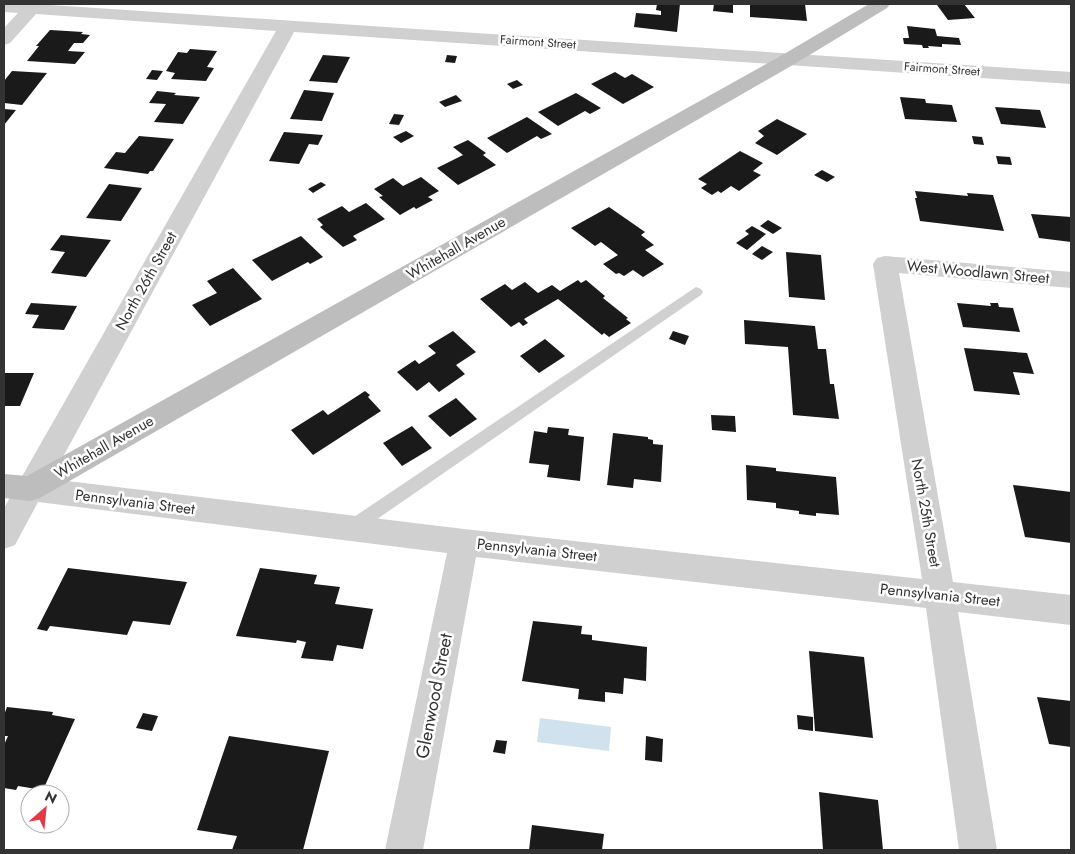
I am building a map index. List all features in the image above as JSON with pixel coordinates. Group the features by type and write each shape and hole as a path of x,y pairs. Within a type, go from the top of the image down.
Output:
{"street":[{"name":"Whitehall Avenue","path":"17,488 791,58 881,4"},
{"name":"Fairmont Street","path":"4,7 1071,78"},
{"path":"4,39 31,9"},
{"name":"North 26th Street","path":"4,536 17,488 288,26"},
{"name":"West Woodlawn Street","path":"885,264 1071,280"},
{"name":"North 25th Street","path":"885,264 940,595 978,850"},
{"name":"Pennsylvania Street","path":"17,488 464,542 1071,610"},
{"name":"Glenwood Street","path":"404,850 464,542"}],"lane":[{"path":"351,528 696,292"}],"water":[{"path":"540,718 611,727 609,751 537,742"}],"building":[{"path":"657,4 680,4 677,32 634,27 636,13 661,15 661,11 656,10"},
{"path":"714,4 733,4 733,13 713,11"},
{"path":"750,4 805,4 807,21 750,17"},
{"path":"964,4 975,18 948,20 937,5"},
{"path":"907,26 935,29 937,36 959,38 961,45 942,44 942,47 928,46 929,48 923,48 922,45 904,44 903,38 909,38"},
{"path":"50,30 83,32 81,34 90,35 83,43 74,43 68,51 85,52 75,64 27,61 39,46 36,46"},
{"path":"190,49 217,51 207,67 214,68 206,81 171,79 175,73 166,71 178,52 187,53"},
{"path":"323,55 350,57 337,83 309,81"},
{"path":"447,55 457,56 455,63 445,62"},
{"path":"152,70 163,71 157,80 146,79"},
{"path":"12,71 47,73 22,105 4,103 4,81"},
{"path":"615,72 625,78 632,74 654,87 623,104 591,84"},
{"path":"517,80 523,85 513,89 507,84"},
{"path":"304,90 334,93 322,121 290,119"},
{"path":"157,91 176,93 174,95 200,97 183,124 154,122 166,104 149,103"},
{"path":"576,93 601,108 590,114 585,111 558,126 538,112"},
{"path":"456,95 462,101 445,107 439,102"},
{"path":"900,97 925,99 926,103 952,105 957,122 905,119"},
{"path":"995,107 1040,110 1046,128 1001,124"},
{"path":"4,109 16,110 4,125"},
{"path":"394,114 404,115 399,125 389,124"},
{"path":"527,117 552,134 541,139 537,136 507,153 487,138"},
{"path":"777,119 807,134 777,155 755,143 764,136 758,131"},
{"path":"406,131 414,136 401,143 393,137"},
{"path":"284,132 323,135 318,145 309,144 299,164 269,161"},
{"path":"139,136 174,139 153,171 150,171 148,174 104,168 116,152 125,153"},
{"path":"972,136 982,137 984,145 974,144"},
{"path":"468,140 486,153 483,155 496,165 458,185 437,168 463,155 453,147"},
{"path":"740,151 763,163 753,171 761,175 739,191 731,186 721,193 718,191 712,195 701,188 707,184 698,179"},
{"path":"996,156 1010,157 1012,165 998,164"},
{"path":"822,170 835,177 827,182 814,175"},
{"path":"421,177 439,191 428,197 433,200 400,215 379,197 383,196 374,189 393,178 403,186"},
{"path":"321,182 326,185 313,193 308,189"},
{"path":"109,184 142,188 121,221 86,218"},
{"path":"915,191 968,196 967,193 993,195 1004,231 920,221"},
{"path":"366,203 385,219 353,236 357,240 343,247 320,227 323,225 317,219 342,206 349,212"},
{"path":"609,207 645,232 641,235 654,245 645,250 664,264 643,277 633,270 624,276 619,273 616,274 603,264 618,255 601,242 595,246 571,228"},
{"path":"1031,214 1071,217 1071,242 1039,238"},
{"path":"768,220 782,228 773,234 760,226"},
{"path":"752,226 766,234 747,250 736,243 749,234 745,231"},
{"path":"61,235 111,240 86,277 51,273 65,252 50,250"},
{"path":"301,236 323,257 310,264 308,262 272,281 252,260"},
{"path":"762,246 773,252 762,260 752,254"},
{"path":"786,252 821,255 825,300 789,297"},
{"path":"233,268 262,299 210,326 192,305 217,293 207,281"},
{"path":"578,280 581,283 586,280 605,296 603,298 628,318 626,319 631,323 609,337 604,333 602,335 558,299 524,319 528,323 523,326 519,322 511,327 480,299 505,284 512,290 525,282 538,293 552,285 560,291"},
{"path":"31,303 77,306 64,330 32,328 39,315 25,314"},
{"path":"957,303 991,306 990,303 998,303 999,307 1013,308 1020,332 963,327"},
{"path":"744,320 815,326 818,349 826,349 830,384 834,384 839,419 793,415 788,347 745,344"},
{"path":"453,331 476,352 456,365 465,374 439,392 429,382 417,391 397,372 415,360 419,364 436,353 428,346"},
{"path":"673,331 689,336 685,345 669,339"},
{"path":"545,339 565,356 539,373 520,356"},
{"path":"964,348 1027,353 1034,374 1013,372 1020,395 974,391"},
{"path":"4,373 34,373 20,406 4,406"},
{"path":"365,391 381,411 313,455 291,430 323,410 328,415"},
{"path":"456,398 477,419 450,437 428,416"},
{"path":"711,415 735,416 736,432 712,430"},
{"path":"412,426 432,448 402,466 383,443"},
{"path":"548,427 569,429 568,435 584,437 580,481 547,477 549,465 529,463 534,431 547,433"},
{"path":"613,433 648,437 648,439 653,440 653,444 663,445 661,482 634,479 633,488 607,485"},
{"path":"746,465 776,468 776,471 836,477 839,515 816,513 816,516 799,514 799,511 776,508 776,503 747,500"},
{"path":"1013,485 1071,492 1071,543 1025,537"},
{"path":"68,568 187,582 170,625 133,621 127,635 50,626 47,631 37,629"},
{"path":"260,568 317,575 314,584 340,587 335,604 373,609 363,649 337,645 333,661 301,658 306,642 297,640 296,643 236,636"},
{"path":"533,621 582,626 581,634 592,635 592,640 647,647 646,681 624,678 623,694 605,692 605,702 578,699 579,689 522,681"},
{"path":"809,651 864,657 873,738 815,731"},
{"path":"1037,697 1071,701 1071,747 1049,744"},
{"path":"7,707 53,712 52,715 75,719 46,784 20,784 16,790 4,788 4,745 8,736 4,736 4,715"},
{"path":"143,713 158,716 152,731 136,728"},
{"path":"797,715 813,717 813,731 798,729"},
{"path":"229,736 329,751 303,850 232,850 237,836 197,830"},
{"path":"646,736 663,739 662,762 645,760"},
{"path":"496,740 507,741 505,754 493,752"},
{"path":"819,792 878,800 883,850 823,850"},
{"path":"532,825 604,834 602,850 529,850"}]}
